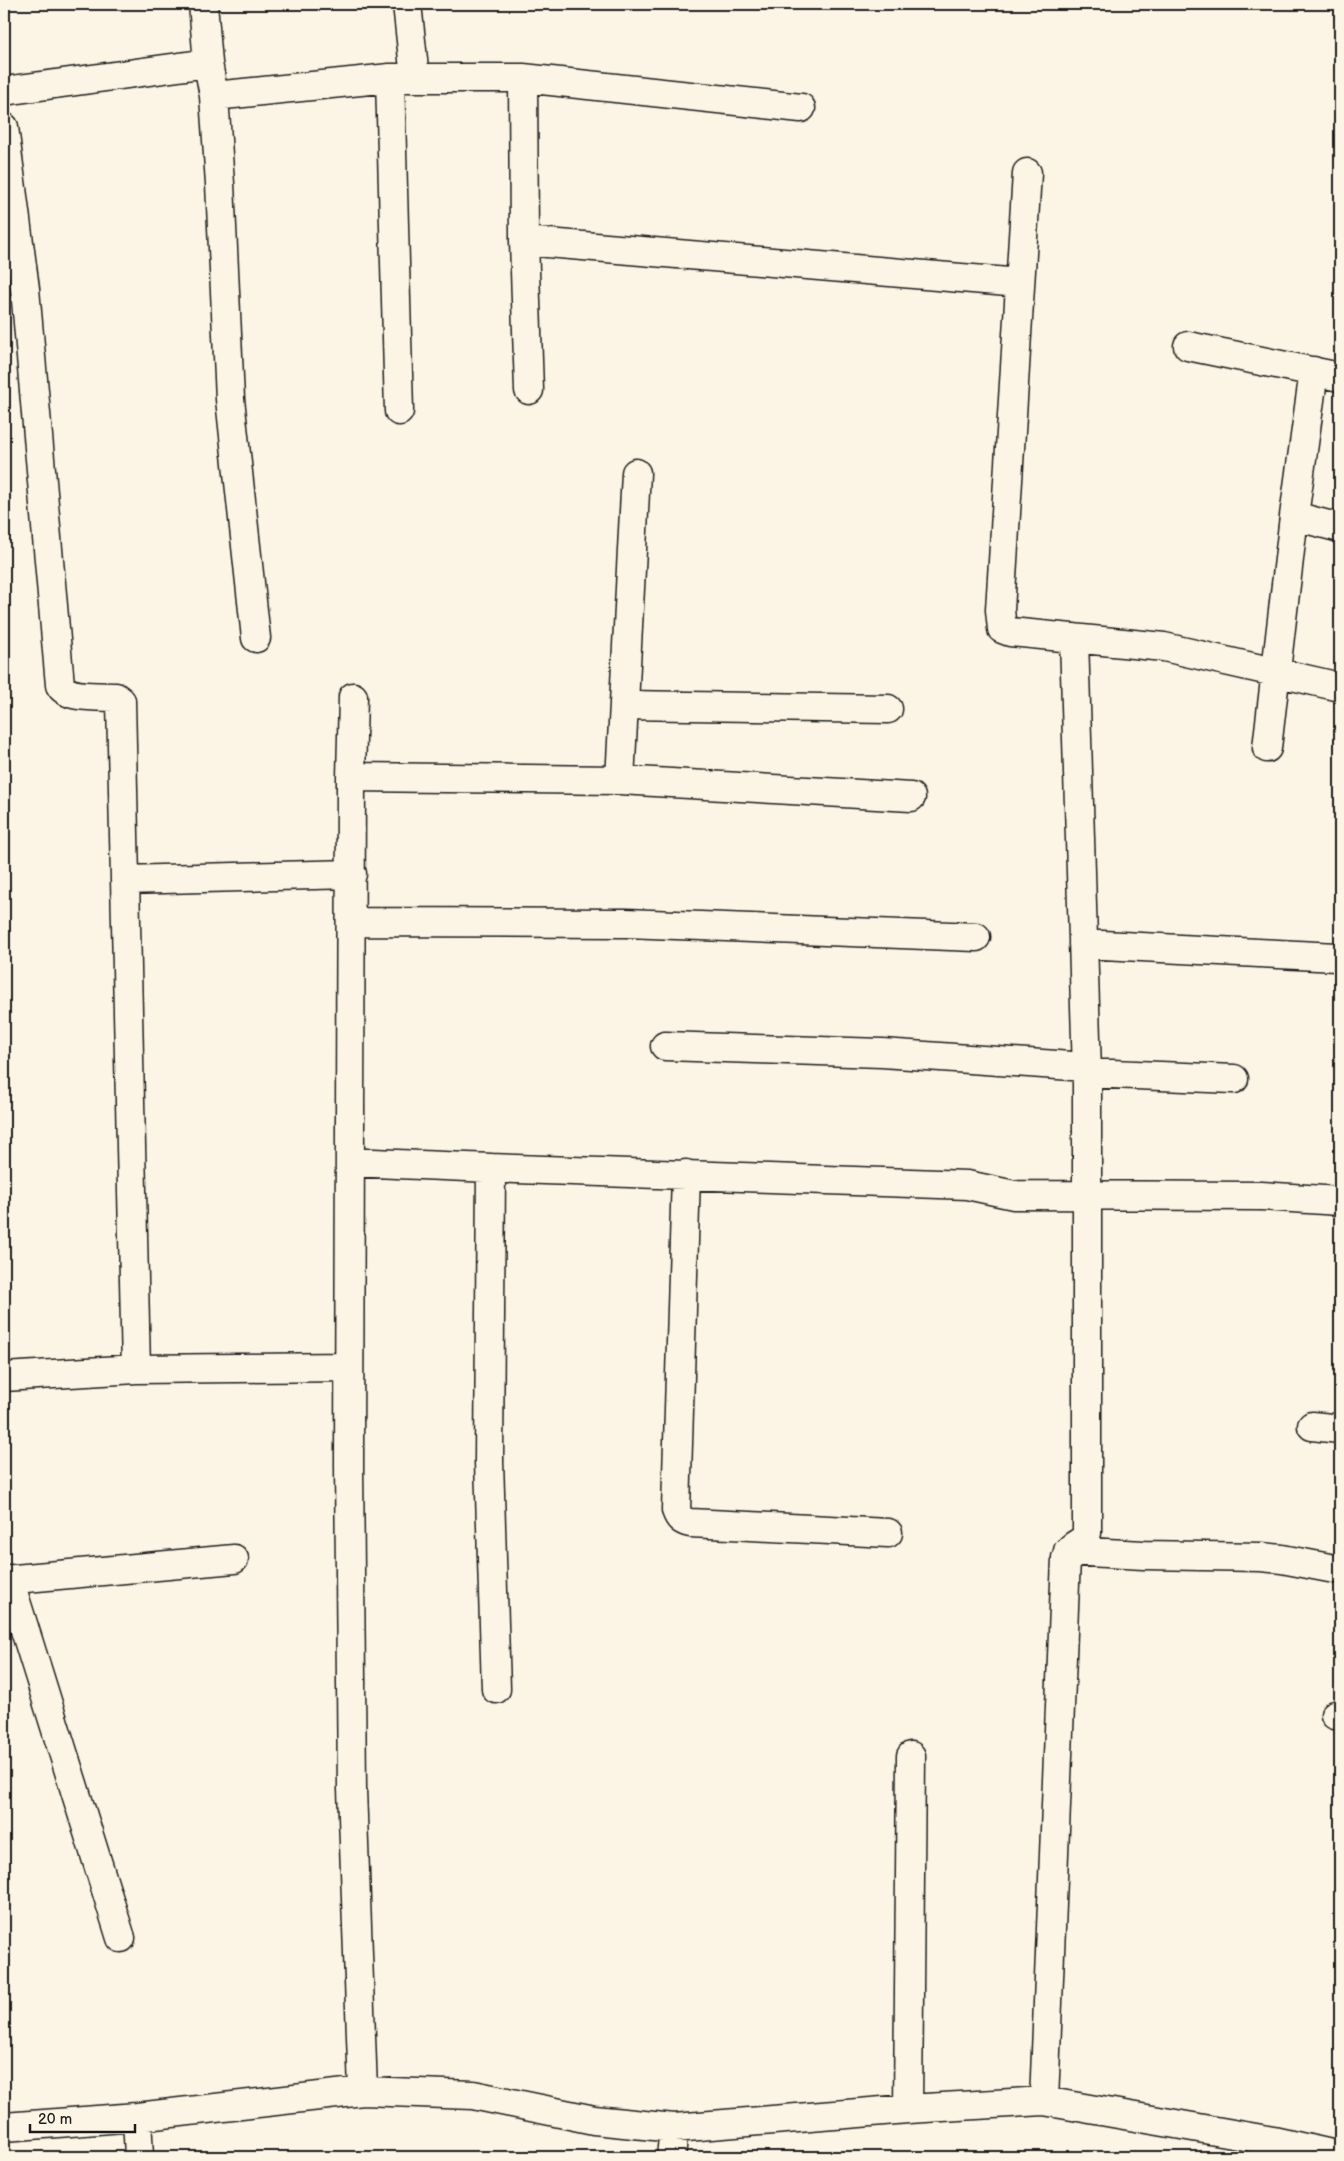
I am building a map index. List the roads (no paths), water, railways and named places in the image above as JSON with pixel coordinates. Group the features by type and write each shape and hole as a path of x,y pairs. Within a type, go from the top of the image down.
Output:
{"street":[{"path":"203,4 208,63 214,96 230,399 256,638"},
{"path":"399,411 402,78 406,4"},
{"path":"4,91 208,63"},
{"path":"214,96 402,78 523,78 801,108"},
{"path":"523,78 524,240 529,390"},
{"path":"4,127 25,289 59,677 62,690 69,694 116,697 121,700 136,1369"},
{"path":"1027,173 1000,621 1002,629 1010,632 1164,647 1340,687"},
{"path":"524,240 1020,283"},
{"path":"1188,346 1327,374 1294,516 1267,748"},
{"path":"620,780 636,473"},
{"path":"1294,516 1340,528"},
{"path":"1044,2101 1068,1551 1070,1547 1086,1537 1087,1533 1088,1196 1074,638"},
{"path":"353,697 351,777 349,1367 352,1789 363,2091"},
{"path":"624,705 888,709"},
{"path":"351,777 620,780 911,797"},
{"path":"125,880 352,874"},
{"path":"352,922 626,923 976,938"},
{"path":"1083,944 1336,957"},
{"path":"665,1046 882,1053 1086,1070 1234,1079"},
{"path":"350,1162 967,1185 1004,1194 1261,1196 1340,1201"},
{"path":"491,1168 490,1461 496,1688"},
{"path":"686,1174 676,1510 679,1517 682,1521 690,1523 888,1533"},
{"path":"4,1378 136,1369 349,1367"},
{"path":"1312,1426 1340,1428"},
{"path":"1068,1551 1261,1557 1340,1570"},
{"path":"121,1938 6,1580 234,1559"},
{"path":"908,2109 911,1756"},
{"path":"4,2127 137,2117 363,2091 473,2095 594,2120 674,2128 908,2109 1044,2101 1273,2141 1340,2156"},
{"path":"137,2117 139,2157"},
{"path":"671,2157 674,2128"}]}
